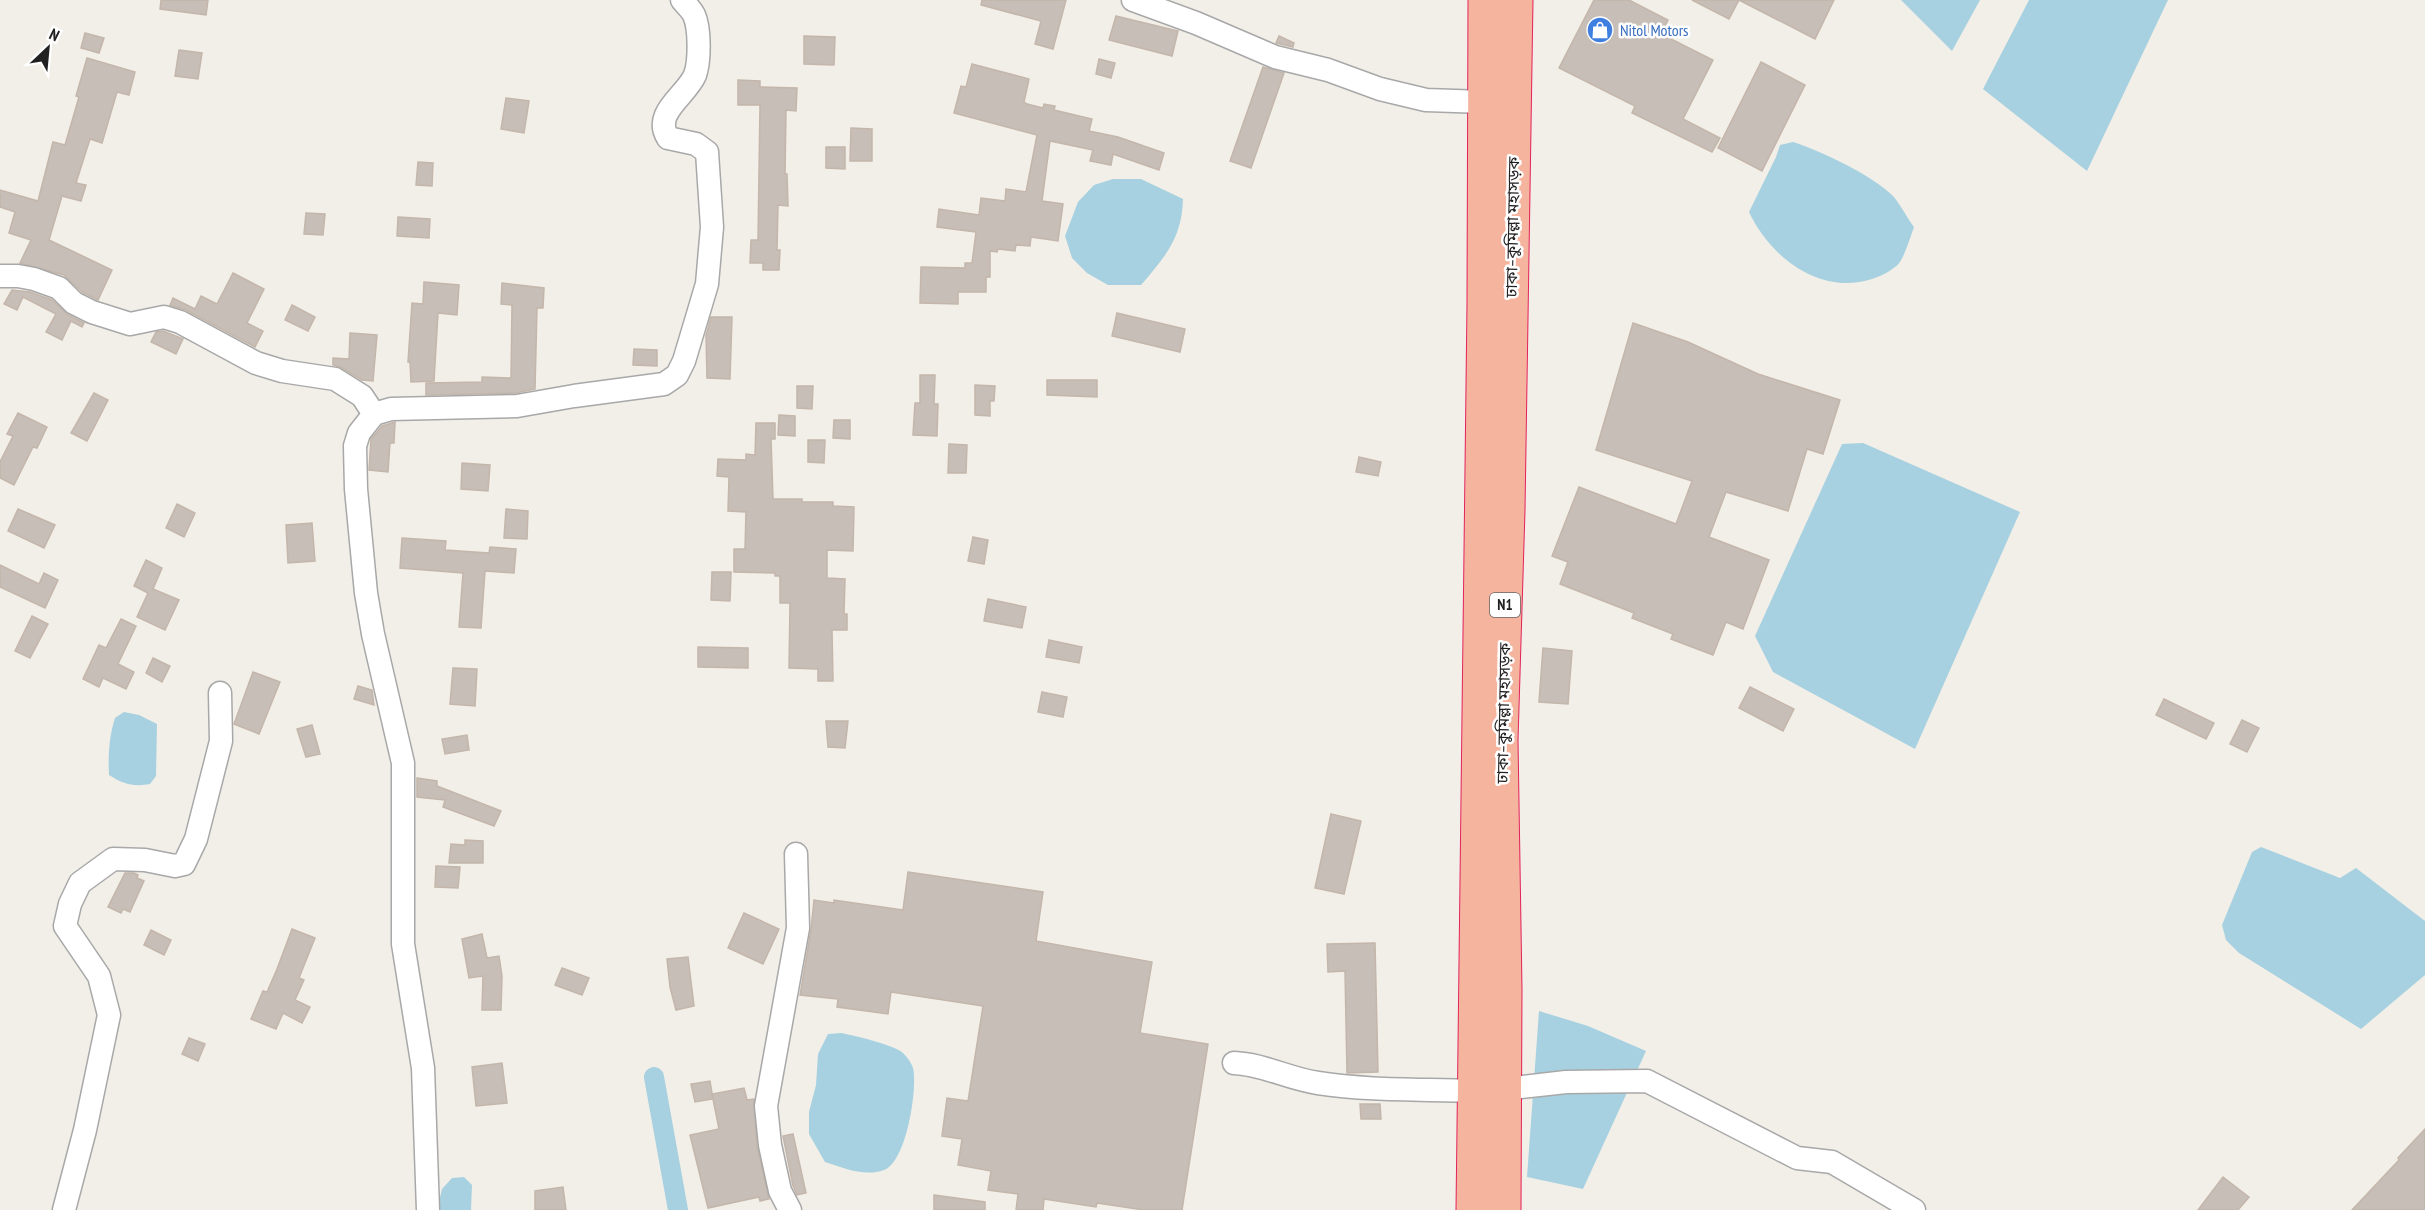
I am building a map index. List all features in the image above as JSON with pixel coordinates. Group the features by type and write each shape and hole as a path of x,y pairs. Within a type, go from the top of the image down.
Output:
{"highway":[{"name":"ঢাকা–কুমিল্লা মহাসড়ক","path":"1485,0 1489,1090 1504,1210"},
{"name":"ঢাকা–কুমিল্লা মহাসড়ক","path":"1473,1210 1489,1090 1508,498 1516,0"}],"street":[{"path":"429,1210 423,1068 403,944 404,763 371,624 356,489 355,446 359,433 374,414 391,409 517,406 664,384 677,375 706,284 712,227 707,152 696,144 668,138 663,130 663,122 672,102 685,90 695,74 698,28 693,13 682,0"},
{"path":"1133,0 1196,23 1275,57 1328,70 1380,89 1426,100 1484,102"},
{"path":"0,276 34,279 59,288 74,303 92,312 130,324 164,317 180,322 256,363 282,371 335,380 351,387 362,396 374,414"},
{"path":"64,1210 85,1130 109,1015 99,976 65,926 70,904 80,883 113,859 145,860 175,866 184,864 196,839 221,741 220,693"},
{"path":"789,1210 780,1191 770,1145 766,1106 798,928 796,854"},
{"path":"1234,1063 1249,1063 1317,1083 1363,1088 1489,1090 1566,1082 1647,1081 1797,1158 1832,1162 1914,1210"}],"water":[{"path":"1901,0 1980,0 1952,51"},
{"path":"2029,0 2168,0 2087,171 1983,89"},
{"path":"1793,142 1860,172 1893,196 1914,227 1902,258 1894,268 1872,279 1853,283 1834,282 1799,269 1770,244 1749,212 1780,145"},
{"path":"1113,179 1141,179 1183,199 1176,236 1165,256 1141,285 1108,285 1087,273 1072,258 1065,236 1078,202 1094,185"},
{"path":"1863,443 2020,512 1915,749 1773,672 1755,636 1842,444"},
{"path":"124,712 139,715 157,724 156,776 150,784 128,784 109,775 109,746 113,725 115,718"},
{"path":"2261,847 2340,878 2356,868 2425,921 2425,975 2361,1029 2239,953 2226,940 2222,925 2252,852"},
{"path":"1539,1011 1588,1026 1646,1051 1583,1189 1527,1177"},
{"path":"842,1033 899,1050 913,1068 912,1108 904,1140 892,1164 877,1172 862,1172 825,1162 809,1134 809,1112 816,1085 818,1054 828,1034"},
{"path":"464,1177 472,1185 471,1210 437,1210 442,1189 452,1178"}],"building":[{"path":"161,0 208,0 206,15 160,9"},
{"path":"982,0 1066,0 1053,49 1035,44 1041,21 981,5"},
{"path":"1594,0 1629,0 1668,20 1661,34 1713,60 1683,119 1720,138 1712,152 1632,113 1635,106 1559,68"},
{"path":"1692,0 1739,0 1729,19"},
{"path":"1739,0 1834,0 1815,39"},
{"path":"1116,16 1178,31 1172,56 1109,40"},
{"path":"85,33 104,38 99,53 81,48"},
{"path":"804,36 835,37 834,65 804,64"},
{"path":"1279,36 1294,43 1293,47 1276,43"},
{"path":"179,50 202,53 198,79 175,76"},
{"path":"87,58 135,72 129,95 117,92 102,143 90,139 76,183 86,185 81,201 62,196 49,240 112,270 98,300 82,292 64,275 20,263 31,240 9,233 15,212 0,207 0,190 38,201 53,142 65,145 79,97 76,96"},
{"path":"1099,59 1115,63 1111,78 1096,74"},
{"path":"1761,62 1805,85 1762,171 1718,148"},
{"path":"972,64 1029,79 1024,102 1027,104 1043,108 1044,104 1055,106 1054,110 1092,119 1089,131 1118,137 1164,153 1159,170 1113,154 1111,165 1090,161 1093,150 1050,141 1042,201 1063,204 1058,241 1031,237 1030,246 1016,245 1015,251 998,249 997,252 990,251 990,277 986,277 986,292 958,292 958,304 920,303 921,267 965,268 965,263 972,263 976,232 937,227 939,209 979,215 981,198 1005,201 1006,189 1026,192 1037,135 954,113 961,86 966,87"},
{"path":"1263,67 1284,73 1251,168 1230,161"},
{"path":"738,80 760,81 760,87 797,88 796,111 786,110 785,174 787,174 788,206 778,205 779,270 763,270 763,263 750,263 751,240 758,240 760,105 738,105"},
{"path":"506,98 529,101 524,133 501,129"},
{"path":"851,128 872,129 872,161 850,161"},
{"path":"826,147 845,147 845,169 826,168"},
{"path":"418,162 433,163 432,186 416,185"},
{"path":"306,213 325,214 323,235 304,234"},
{"path":"398,217 430,219 429,238 397,236"},
{"path":"233,273 264,289 247,323 263,331 255,347 186,310 170,305 173,298 195,309 201,296 217,304"},
{"path":"424,282 459,285 457,315 438,313 434,381 411,382 410,362 408,362 412,303 423,304"},
{"path":"502,283 544,288 543,308 537,308 535,389 516,393 426,395 426,383 482,382 482,377 511,378 512,305 501,304"},
{"path":"12,290 30,292 52,300 68,315 84,323 82,327 71,321 62,340 46,332 56,314 23,297 17,310 4,304"},
{"path":"292,305 315,317 308,331 285,320"},
{"path":"1117,313 1185,329 1180,352 1112,336"},
{"path":"711,317 732,317 730,379 707,378 706,335"},
{"path":"1633,323 1688,342 1758,374 1840,400 1823,454 1807,449 1788,511 1726,492 1709,537 1769,560 1743,629 1726,622 1713,655 1671,639 1673,634 1632,618 1634,613 1560,584 1568,562 1552,556 1579,487 1676,524 1692,481 1596,450"},
{"path":"163,331 183,339 176,354 151,342 156,332"},
{"path":"350,333 377,335 373,381 362,380 333,365 333,358 349,359"},
{"path":"634,349 657,350 657,366 633,365"},
{"path":"920,375 935,375 934,404 938,404 937,436 913,435 915,403 920,403"},
{"path":"1047,380 1097,380 1097,397 1047,395"},
{"path":"975,385 995,386 994,401 990,401 990,416 975,415"},
{"path":"797,386 813,386 812,409 797,408"},
{"path":"94,393 108,400 87,441 71,433"},
{"path":"18,413 47,427 37,448 33,447 14,485 0,478 0,462 13,436 7,434"},
{"path":"779,415 795,416 795,436 778,435"},
{"path":"834,420 850,420 850,439 833,438"},
{"path":"395,422 394,443 390,443 388,472 369,470 371,439 382,426"},
{"path":"756,423 775,423 775,439 771,439 773,499 833,502 833,506 854,507 853,551 827,550 827,578 845,579 844,614 847,614 847,630 832,630 833,681 818,681 818,669 789,668 790,603 780,603 780,576 775,576 775,573 734,572 734,549 745,549 746,512 728,511 729,477 717,476 718,459 746,460 746,454 755,455"},
{"path":"808,440 825,440 824,463 808,462"},
{"path":"949,444 967,445 966,473 948,473"},
{"path":"1359,457 1381,462 1378,476 1356,472"},
{"path":"462,463 490,465 488,491 461,489"},
{"path":"177,504 195,513 184,537 166,528"},
{"path":"18,509 55,525 44,548 8,531"},
{"path":"506,509 528,511 527,539 504,538"},
{"path":"312,523 315,561 288,563 286,525"},
{"path":"973,537 988,540 984,564 968,561"},
{"path":"402,538 446,541 445,550 489,553 490,547 516,549 514,573 485,571 481,628 459,627 463,573 400,568"},
{"path":"146,560 162,568 153,589 179,600 165,630 137,617 148,593 134,586"},
{"path":"0,565 39,584 44,573 58,580 45,608 0,587"},
{"path":"712,572 731,572 730,601 711,600"},
{"path":"988,599 1026,607 1022,628 984,621"},
{"path":"32,616 48,624 30,658 15,651"},
{"path":"121,619 136,626 118,664 134,672 126,689 103,678 99,687 83,679 99,645 106,648"},
{"path":"1049,640 1082,647 1079,663 1046,657"},
{"path":"698,647 748,648 748,668 698,667"},
{"path":"1543,648 1572,651 1568,704 1539,702"},
{"path":"153,658 170,666 162,682 146,673"},
{"path":"453,668 477,669 475,706 450,704"},
{"path":"253,672 280,682 259,734 234,724"},
{"path":"358,686 372,690 374,705 354,699"},
{"path":"1750,687 1794,709 1783,731 1739,708"},
{"path":"1042,692 1067,697 1063,717 1038,712"},
{"path":"2164,699 2214,723 2206,739 2156,715"},
{"path":"2242,720 2259,728 2247,752 2230,744"},
{"path":"826,721 848,721 845,748 828,747"},
{"path":"312,725 320,754 306,757 297,729"},
{"path":"467,735 469,750 445,754 442,739"},
{"path":"417,778 437,781 437,786 501,811 494,826 443,807 445,800 417,797"},
{"path":"1331,814 1361,821 1344,894 1315,888"},
{"path":"465,840 483,841 483,863 449,863 451,844 465,845"},
{"path":"436,866 460,867 458,888 435,887"},
{"path":"908,872 1043,892 1036,941 1152,962 1140,1033 1208,1044 1182,1210 1144,1210 1097,1203 1096,1207 1044,1199 1043,1210 1016,1210 1018,1194 988,1190 991,1171 958,1165 962,1139 942,1136 947,1098 968,1101 983,1006 891,992 888,1014 837,1007 838,999 800,995 814,900 834,903 834,900 903,910"},
{"path":"125,873 134,873 138,875 137,878 144,881 130,912 123,909 121,913 108,907"},
{"path":"744,913 779,929 763,964 728,948"},
{"path":"292,929 315,938 299,978 304,980 295,1000 310,1007 302,1023 283,1013 276,1029 251,1019 263,991 267,992"},
{"path":"151,930 171,940 164,955 144,945"},
{"path":"482,934 487,958 499,956 502,976 501,1010 482,1010 483,976 469,978 462,939"},
{"path":"1375,943 1378,1072 1347,1073 1345,971 1328,972 1327,944"},
{"path":"688,957 694,1006 676,1010 670,987 667,959"},
{"path":"562,968 589,978 582,995 555,985"},
{"path":"189,1038 205,1044 198,1061 182,1054"},
{"path":"502,1063 507,1103 476,1106 472,1067"},
{"path":"710,1081 713,1099 695,1102 691,1084"},
{"path":"744,1088 747,1100 754,1099 757,1146 769,1199 760,1201 759,1197 708,1208 690,1135 719,1129 712,1094"},
{"path":"1360,1104 1380,1104 1381,1119 1361,1119"},
{"path":"2425,1129 2425,1210 2352,1210 2399,1160 2398,1158"},
{"path":"793,1134 806,1193 797,1195 793,1186 783,1136"},
{"path":"2223,1177 2249,1197 2238,1210 2198,1210"},
{"path":"563,1187 566,1210 535,1210 535,1191"},
{"path":"934,1195 985,1202 985,1210 934,1210"}],"waterway":[{"path":"654,1077 678,1210"}],"place":[{"name":"Nitol Motors","path":"1600,30"}]}
